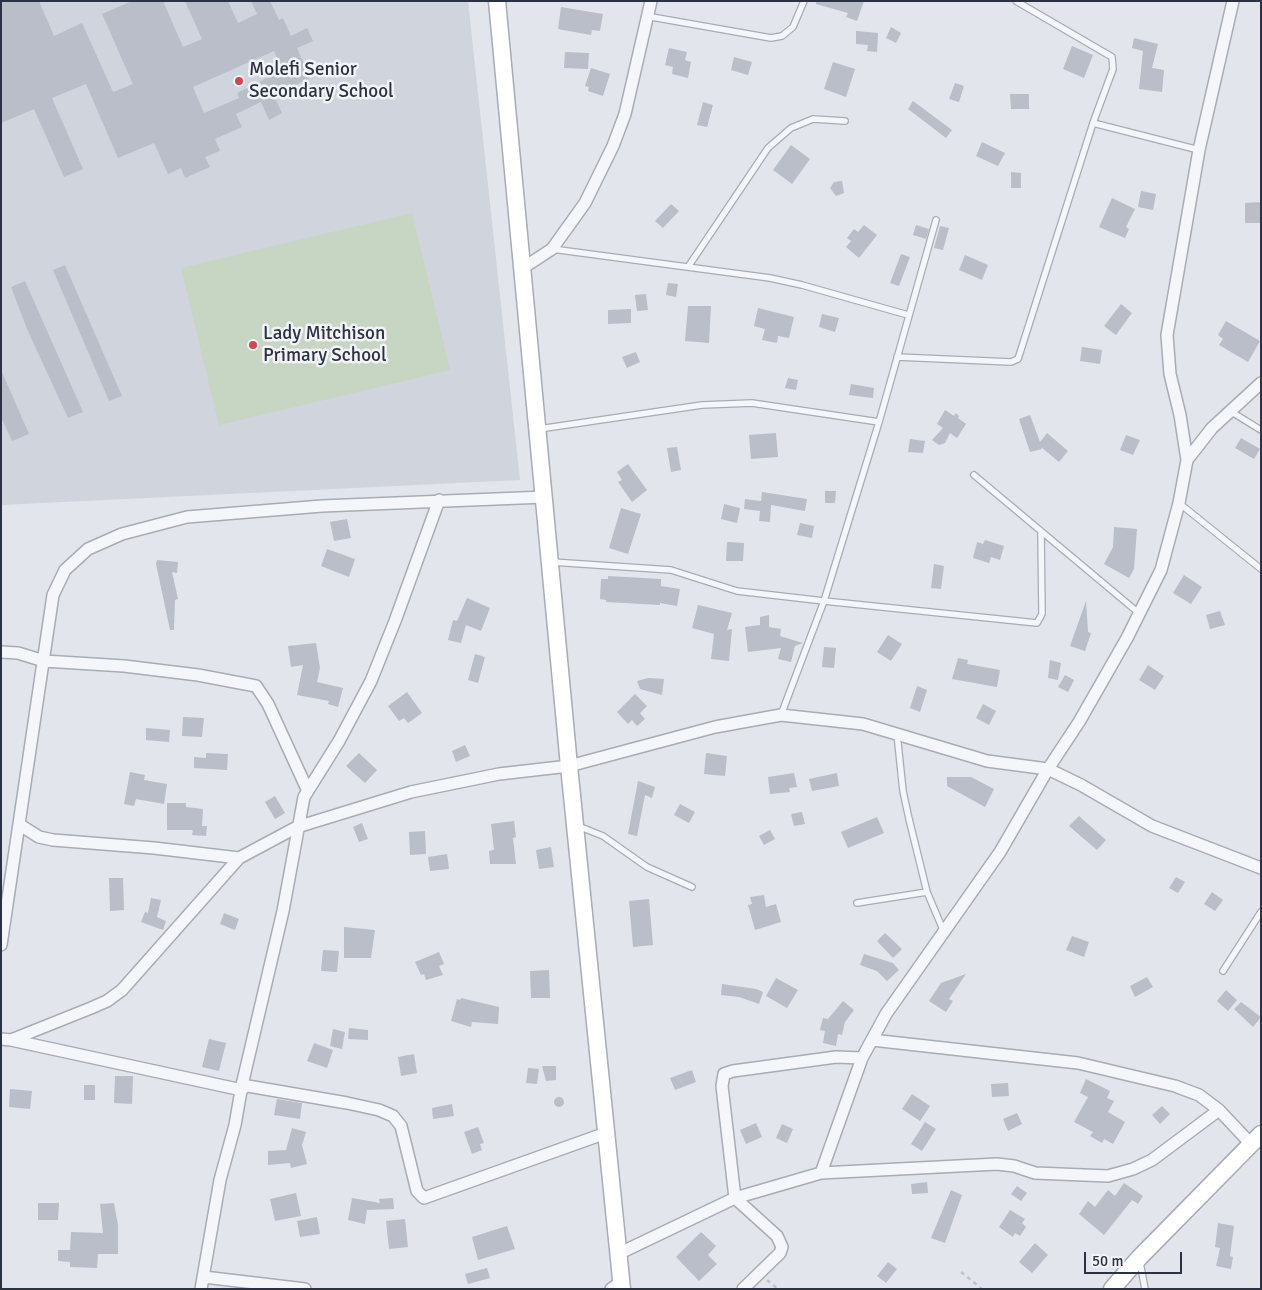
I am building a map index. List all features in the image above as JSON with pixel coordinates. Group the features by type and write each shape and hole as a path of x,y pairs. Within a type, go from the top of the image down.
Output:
{"main road":[{"path":"497,1 569,766 618,1254 618,1286"},
{"path":"1112,1289 1139,1258 1256,1139"}],"street":[{"path":"523,268 552,249 585,203 613,146 625,114 646,16 651,1"},
{"path":"820,1173 862,1058 886,1014 1000,852 1048,769 1079,722 1140,614 1161,570 1179,503 1187,460 1180,415 1170,374 1167,335 1199,150 1233,1"},
{"path":"1187,460 1212,428 1261,383"},
{"path":"1,946 53,595 66,570 88,549 122,534 187,517 322,506 545,497"},
{"path":"305,1289 202,1283 220,1180 236,1125 242,1088 283,910 297,827 307,789 339,741 371,681 439,500"},
{"path":"1,652 18,654 44,661 189,674 248,683 256,686 268,704 307,789"},
{"path":"6,1040 107,1001 122,990 239,858 297,827 443,784 499,774 569,766 724,725 781,715 849,721 987,761 1048,769 1081,785 1152,826 1261,868"},
{"path":"20,825 39,837 53,840 154,848 239,858"},
{"path":"6,1040 242,1088 347,1103 378,1110 393,1116 401,1126 418,1191 424,1198 606,1133"},
{"path":"872,1040 1078,1063 1175,1086 1199,1095 1256,1139"},
{"path":"743,1289 780,1253 782,1246 777,1236 735,1198 722,1086 724,1074 733,1071 836,1057 862,1058"},
{"path":"618,1254 735,1198 820,1173 997,1164 1014,1166 1034,1173 1108,1176 1133,1170 1152,1160 1220,1110"}],"lane":[{"path":"646,16 771,38 782,36 793,27 804,1"},
{"path":"897,357 1012,362 1018,359 1093,123 1113,69 1112,57 1021,2"},
{"path":"688,267 768,148 791,128 813,119 845,121"},
{"path":"1093,123 1199,150"},
{"path":"781,715 824,601 879,422 936,220"},
{"path":"552,249 736,272 802,285 908,316"},
{"path":"538,429 702,405 752,403 879,422"},
{"path":"1230,411 1261,430"},
{"path":"974,475 1041,534 1140,614"},
{"path":"1179,503 1261,569"},
{"path":"551,562 671,570 737,591 1037,623 1042,614 1041,534"},
{"path":"897,734 905,804 927,892 944,932"},
{"path":"576,826 603,836 647,866 692,887"},
{"path":"857,904 927,892"},
{"path":"1223,971 1261,912"},
{"path":"1139,1258 1145,1289"}],"path":[{"path":"961,1272 982,1289"}],"shaded area":[{"name":"Lady Mitchison Primary School","path":"1,1 468,1 520,480 1,505"}],"green space":[{"path":"412,213 450,370 219,425 181,268"}],"building":[{"path":"1,1 39,1 54,36 82,23 113,92 133,84 102,14 132,1 163,1 183,47 202,39 185,1 228,1 238,23 257,14 251,1 270,1 279,20 283,18 291,36 307,28 313,41 297,48 310,78 274,96 282,113 269,120 261,102 236,114 242,127 215,139 220,151 205,157 210,167 185,178 181,168 168,174 154,143 118,158 86,84 52,98 83,169 64,177 34,109 1,123","holes":["274,51 283,70 237,93 239,98 204,113 193,87"]},
{"path":"816,1 864,1 857,21 846,17 848,13 816,4"},
{"path":"561,7 603,14 600,31 592,30 591,35 558,29"},
{"path":"891,27 901,33 896,43 886,38"},
{"path":"856,31 878,33 877,52 867,51 868,45 856,44"},
{"path":"1134,38 1158,44 1152,68 1164,70 1162,92 1139,89 1143,51 1132,48"},
{"path":"1072,46 1093,55 1084,78 1063,69"},
{"path":"669,48 687,52 685,60 691,62 688,78 672,74 673,67 665,65"},
{"path":"565,52 589,53 588,69 564,68"},
{"path":"734,57 752,62 748,75 731,70"},
{"path":"833,62 855,69 846,97 824,89"},
{"path":"591,68 610,74 603,96 588,91 589,87 585,86"},
{"path":"955,83 964,86 959,102 949,99"},
{"path":"1010,94 1029,94 1029,109 1011,109"},
{"path":"913,101 952,130 946,138 908,109"},
{"path":"703,102 713,105 707,127 697,125"},
{"path":"982,142 1005,153 998,166 976,156"},
{"path":"791,145 810,159 792,184 773,170"},
{"path":"1011,172 1021,173 1021,188 1011,188"},
{"path":"842,181 844,193 836,196 830,188 834,182"},
{"path":"1141,191 1156,194 1153,210 1138,207"},
{"path":"1112,198 1135,209 1126,227 1129,229 1125,238 1099,227"},
{"path":"1261,202 1261,223 1245,223 1245,203"},
{"path":"671,204 679,211 663,228 655,221"},
{"path":"864,225 877,235 859,258 846,247 851,241 847,238 854,229 858,232"},
{"path":"916,225 929,229 926,239 913,235"},
{"path":"940,226 949,228 943,250 934,248"},
{"path":"901,254 910,257 899,286 890,283"},
{"path":"965,255 988,265 982,280 959,270"},
{"path":"65,265 122,396 109,401 53,270"},
{"path":"25,281 83,412 68,418 27,329 11,287"},
{"path":"668,283 678,284 676,297 666,295"},
{"path":"646,294 648,310 637,311 635,295"},
{"path":"1121,304 1132,313 1116,335 1104,326"},
{"path":"688,306 711,306 709,343 685,341"},
{"path":"758,308 794,317 789,338 778,336 777,343 762,340 765,329 754,326"},
{"path":"631,309 631,323 608,324 608,310"},
{"path":"822,314 839,318 835,332 819,327"},
{"path":"1226,321 1260,341 1248,362 1219,345 1223,339 1218,335"},
{"path":"1082,347 1102,350 1100,364 1080,361"},
{"path":"636,352 640,362 627,368 622,357"},
{"path":"1,370 29,434 12,441 1,417"},
{"path":"788,378 798,380 796,390 785,388"},
{"path":"851,384 874,388 873,398 849,395"},
{"path":"945,410 954,416 956,413 959,416 958,418 966,424 957,438 950,433 945,443 939,445 932,440 943,428 937,424"},
{"path":"1030,415 1040,442 1047,433 1068,451 1059,462 1041,447 1042,449 1030,452 1019,419"},
{"path":"776,433 778,457 751,459 749,435"},
{"path":"1126,435 1140,440 1133,455 1120,450"},
{"path":"1241,438 1260,449 1254,459 1235,448"},
{"path":"910,439 925,441 923,453 908,452"},
{"path":"677,447 681,470 671,472 667,448"},
{"path":"628,464 647,490 632,502 618,482 622,480 617,472"},
{"path":"825,491 836,491 835,503 825,503"},
{"path":"762,492 807,499 805,511 771,505 770,522 759,521 760,511 744,509 745,499 761,501"},
{"path":"724,504 740,508 737,523 721,519"},
{"path":"621,508 641,514 628,554 609,548"},
{"path":"347,519 351,538 334,541 330,522"},
{"path":"800,523 814,526 812,538 797,535"},
{"path":"1114,527 1137,529 1134,569 1129,578 1104,564 1113,547"},
{"path":"985,540 1004,546 1000,560 991,557 989,563 973,558 977,542 983,544"},
{"path":"727,542 744,543 743,561 726,561"},
{"path":"327,549 355,559 349,577 321,566"},
{"path":"157,560 178,562 177,573 172,572 178,599 175,600 174,630 170,630 156,564"},
{"path":"934,564 944,566 941,589 931,588"},
{"path":"1184,575 1202,587 1191,604 1173,593"},
{"path":"608,576 661,579 661,586 680,589 677,606 660,603 660,605 606,602 606,600 600,599 601,579 608,579"},
{"path":"467,598 490,608 481,631 466,625 461,643 448,640 453,620 457,621"},
{"path":"1086,601 1088,632 1091,633 1085,651 1070,646"},
{"path":"698,605 732,613 727,630 732,629 729,661 711,659 714,634 692,628"},
{"path":"1220,611 1225,625 1210,629 1206,615"},
{"path":"769,615 769,627 781,629 780,636 803,643 795,646 791,662 778,659 781,648 748,652 745,627 760,625 760,617"},
{"path":"888,635 902,644 891,661 877,652"},
{"path":"316,643 320,668 317,682 343,688 338,707 328,704 329,701 297,695 303,665 291,667 288,646"},
{"path":"824,647 836,648 834,668 822,667"},
{"path":"475,654 485,657 478,683 468,680"},
{"path":"958,658 968,660 967,664 1000,670 997,687 952,679"},
{"path":"1050,660 1061,663 1058,680 1048,678"},
{"path":"1148,665 1164,676 1155,690 1139,680"},
{"path":"1065,675 1074,680 1068,692 1058,687"},
{"path":"648,678 664,679 662,695 640,689 637,681"},
{"path":"917,686 927,690 920,712 910,708"},
{"path":"407,692 422,713 408,723 404,718 399,721 388,706"},
{"path":"635,694 647,706 640,713 645,719 637,726 632,720 628,724 617,712"},
{"path":"983,704 996,711 989,725 976,718"},
{"path":"183,717 204,718 202,737 182,736"},
{"path":"146,728 170,730 169,742 146,740"},
{"path":"465,745 470,756 456,762 452,751"},
{"path":"206,753 228,754 227,770 194,768 194,757 206,758"},
{"path":"359,753 377,770 365,783 346,766"},
{"path":"706,753 727,756 725,776 704,774"},
{"path":"130,772 145,775 144,780 167,784 164,804 136,799 134,806 124,804"},
{"path":"794,773 797,787 789,788 790,792 770,794 768,777"},
{"path":"837,773 839,786 812,791 809,779"},
{"path":"947,777 971,777 994,789 985,807 947,786"},
{"path":"638,781 655,787 652,798 645,795 637,836 628,834"},
{"path":"275,796 285,813 275,819 265,802"},
{"path":"167,803 186,803 186,807 203,809 202,826 207,826 206,836 192,835 193,830 167,830"},
{"path":"680,804 695,812 689,823 674,815"},
{"path":"802,812 805,824 794,826 791,814"},
{"path":"1079,816 1106,840 1097,850 1069,826"},
{"path":"877,817 884,833 848,848 841,832"},
{"path":"514,821 516,837 513,838 516,864 490,864 489,851 494,850 491,824"},
{"path":"362,823 368,839 359,842 353,827"},
{"path":"770,830 775,839 764,845 759,836"},
{"path":"425,831 426,854 410,855 409,832"},
{"path":"551,847 554,867 539,869 536,850"},
{"path":"447,854 449,869 430,871 428,857"},
{"path":"1176,877 1185,882 1178,893 1169,888"},
{"path":"109,878 123,878 124,910 110,911"},
{"path":"1212,892 1223,900 1215,911 1204,904"},
{"path":"764,895 766,907 776,904 781,922 755,930 748,905 752,904 750,897"},
{"path":"151,898 161,900 157,917 166,921 163,930 141,922 145,912 148,913"},
{"path":"649,899 653,945 633,947 629,901"},
{"path":"224,913 239,919 235,930 220,924"},
{"path":"344,927 375,930 371,958 344,958"},
{"path":"885,933 902,949 893,958 877,941"},
{"path":"1072,936 1089,942 1084,957 1066,950"},
{"path":"323,950 339,951 337,972 321,971"},
{"path":"439,952 444,964 439,966 443,975 426,980 424,974 421,975 415,962"},
{"path":"864,954 893,963 899,970 887,981 877,971 860,965"},
{"path":"549,970 550,998 531,998 530,971"},
{"path":"966,974 949,999 953,1001 946,1012 929,1001 941,983"},
{"path":"1147,977 1153,987 1135,997 1130,986"},
{"path":"776,978 798,990 787,1008 766,996"},
{"path":"722,984 756,989 763,992 759,1004 739,997 721,995"},
{"path":"1226,990 1237,1000 1228,1011 1217,1001"},
{"path":"461,998 499,1007 498,1024 472,1022 471,1027 451,1021 457,999 460,1000"},
{"path":"843,1001 854,1010 845,1022 842,1035 838,1034 836,1046 823,1043 825,1031 820,1030 823,1018 828,1019"},
{"path":"1241,1002 1261,1017 1253,1027 1234,1009"},
{"path":"349,1028 368,1030 368,1040 348,1039"},
{"path":"333,1029 345,1032 342,1049 330,1046"},
{"path":"209,1039 226,1043 219,1071 202,1067"},
{"path":"314,1043 333,1050 327,1068 307,1061"},
{"path":"414,1054 417,1073 401,1076 398,1057"},
{"path":"542,1066 556,1066 556,1080 546,1081"},
{"path":"528,1068 539,1069 537,1084 526,1083"},
{"path":"692,1070 696,1082 675,1090 670,1078"},
{"path":"115,1076 133,1076 132,1104 114,1103"},
{"path":"1086,1079 1110,1091 1107,1098 1114,1101 1108,1112 1125,1122 1113,1144 1104,1139 1102,1143 1090,1136 1093,1132 1074,1122 1088,1097 1080,1093"},
{"path":"1008,1083 1009,1096 992,1097 991,1084"},
{"path":"84,1085 95,1085 95,1100 84,1100"},
{"path":"10,1089 32,1091 30,1109 9,1107"},
{"path":"912,1094 930,1106 920,1121 902,1109"},
{"path":"557,1097 561,1097 564,1102 563,1106 557,1107 554,1104 554,1100"},
{"path":"277,1099 302,1103 300,1119 274,1115"},
{"path":"452,1104 454,1116 433,1119 432,1108"},
{"path":"1162,1106 1170,1114 1160,1124 1152,1115"},
{"path":"1017,1113 1022,1124 1008,1131 1003,1119"},
{"path":"925,1122 936,1129 922,1151 911,1144"},
{"path":"756,1123 762,1137 746,1144 740,1130"},
{"path":"782,1124 793,1129 787,1143 776,1138"},
{"path":"478,1127 484,1143 480,1144 482,1150 472,1154 464,1132"},
{"path":"292,1128 306,1132 302,1145 307,1164 291,1168 290,1163 268,1165 268,1151 286,1150"},
{"path":"927,1182 928,1193 912,1194 911,1184"},
{"path":"1124,1183 1143,1196 1138,1204 1132,1200 1104,1235 1079,1214 1088,1201 1095,1207 1108,1190 1115,1196"},
{"path":"1017,1186 1027,1193 1021,1201 1011,1194"},
{"path":"951,1190 962,1195 945,1243 931,1238"},
{"path":"296,1193 301,1216 275,1221 270,1199"},
{"path":"352,1198 380,1203 379,1199 393,1198 394,1209 367,1210 365,1224 348,1220"},
{"path":"38,1203 59,1203 58,1220 38,1220"},
{"path":"114,1203 118,1225 118,1254 98,1254 97,1268 70,1267 70,1262 58,1261 58,1250 70,1250 71,1232 103,1233 100,1204"},
{"path":"1010,1210 1025,1219 1022,1223 1026,1227 1020,1236 1015,1233 1013,1237 999,1227"},
{"path":"317,1217 320,1234 300,1237 297,1221"},
{"path":"405,1219 408,1247 389,1249 386,1221"},
{"path":"1218,1223 1234,1226 1230,1256 1233,1257 1231,1269 1216,1266 1220,1248 1215,1247"},
{"path":"507,1226 515,1249 478,1260 472,1237"},
{"path":"701,1232 716,1246 708,1255 717,1264 699,1281 676,1257"},
{"path":"1035,1243 1048,1255 1032,1273 1019,1262"},
{"path":"888,1262 897,1269 886,1283 877,1276"},
{"path":"487,1268 490,1278 468,1284 465,1274"}],"place":[{"name":"Molefi Senior Secondary School","path":"239,81"},
{"name":"Lady Mitchison Primary School","path":"253,345"}]}
